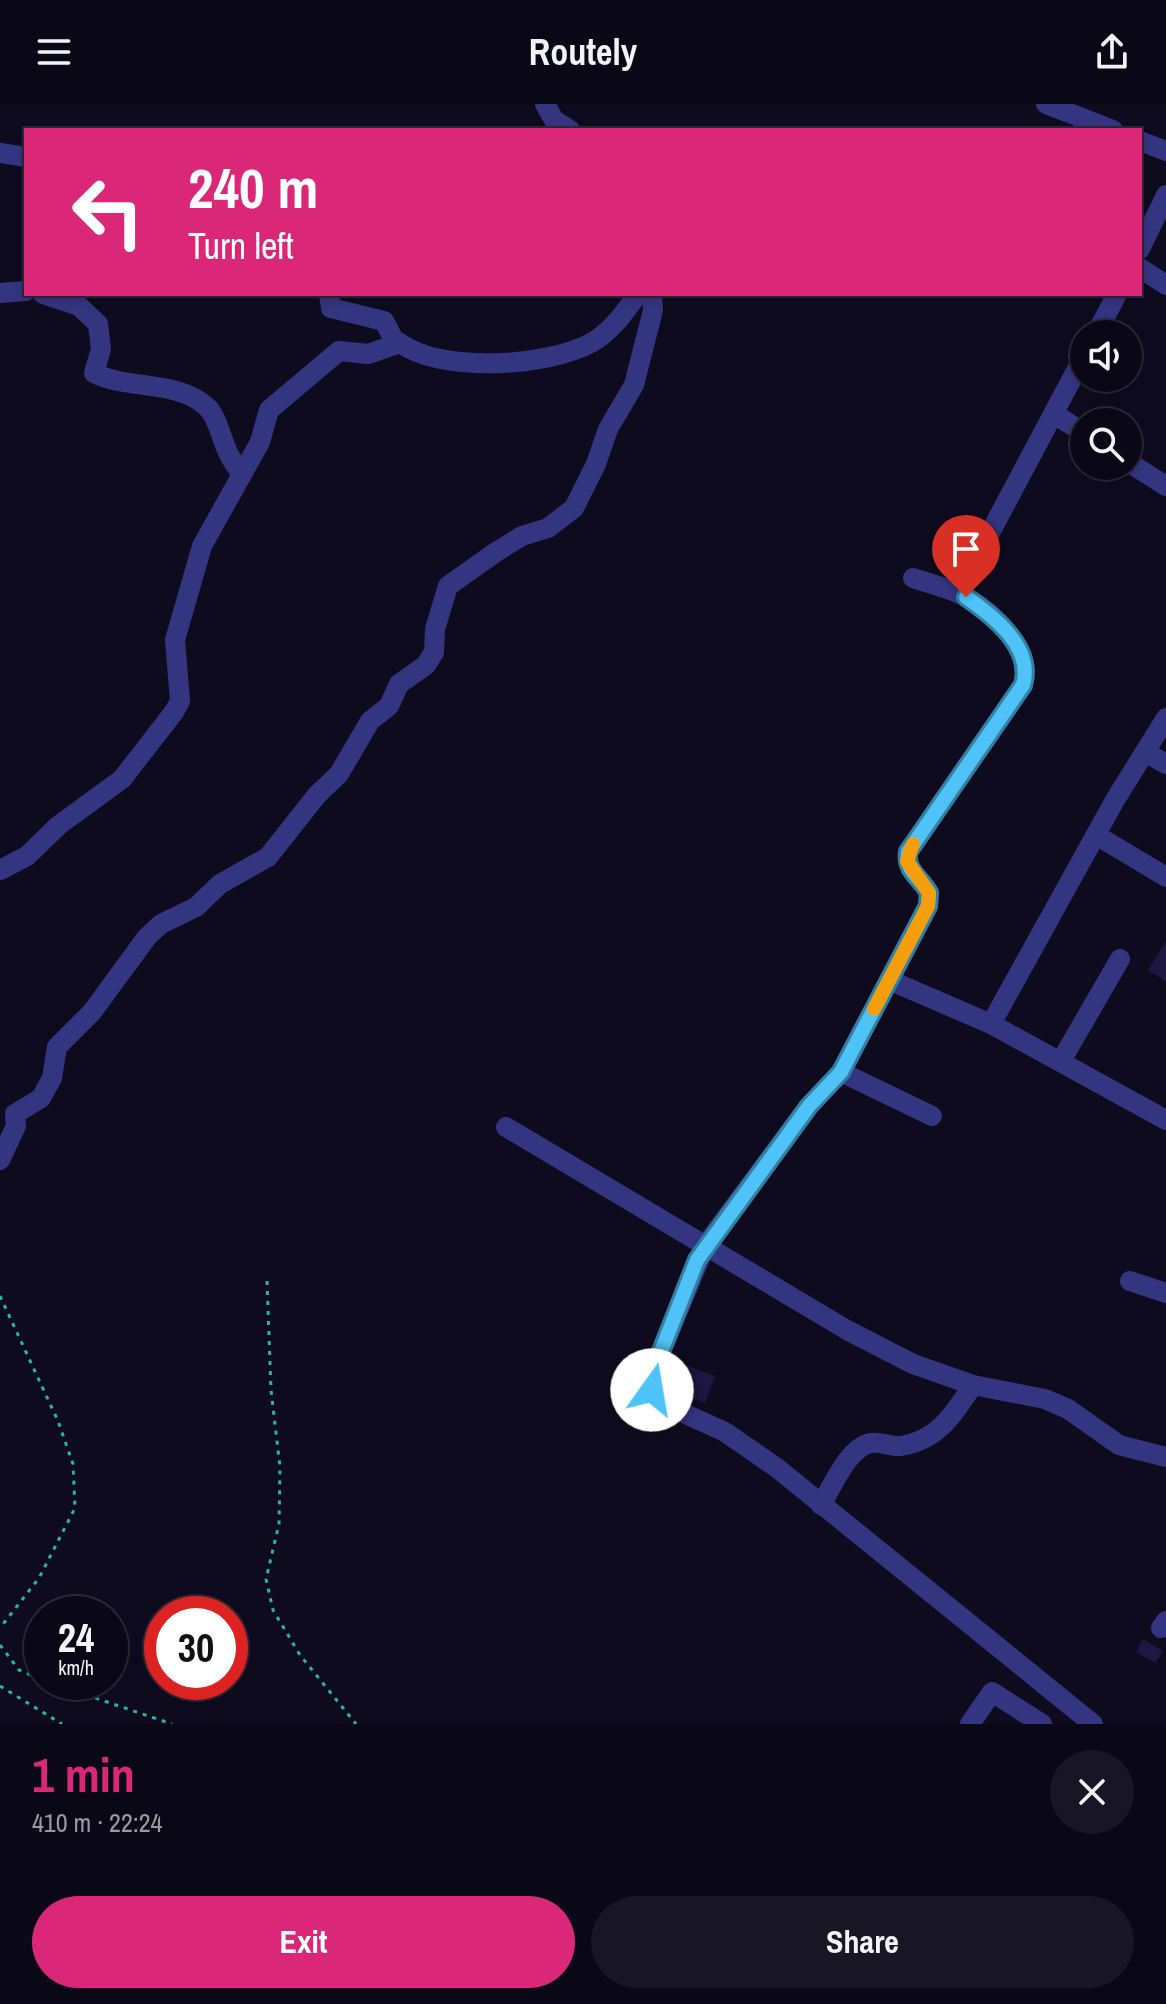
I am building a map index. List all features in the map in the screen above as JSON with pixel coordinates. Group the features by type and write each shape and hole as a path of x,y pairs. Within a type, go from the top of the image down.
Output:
{"street":[{"path":"545,104 554,120 567,128"},
{"path":"1046,104 1108,128"},
{"path":"1142,142 1166,151"},
{"path":"0,153 24,157"},
{"path":"1142,245 1166,195"},
{"path":"1142,269 1166,285"},
{"path":"0,293 24,291"},
{"path":"49,296 79,306 98,324 101,349 94,373 179,393 206,405 213,414 225,452 241,472"},
{"path":"329,296 331,308 384,321 400,343 412,352 472,363 545,358 576,349 601,336 636,296"},
{"path":"0,1160 16,1126 15,1114 41,1098 52,1078 57,1047 92,1012 147,937 161,924 196,907 220,884 274,852 317,795 339,774 370,721 389,706 399,684 426,665 434,652 435,629 448,586 522,536 537,534 559,522 574,508 596,464 608,429 634,385 653,310 652,296"},
{"path":"1103,320 1116,296"},
{"path":"0,870 27,856 59,825 122,779 174,712 180,701 180,676 174,653 180,620 202,546 260,442 269,410 339,351 368,354 400,343"},
{"path":"958,593 1070,383"},
{"path":"1054,414 1070,424"},
{"path":"1142,471 1166,486"},
{"path":"913,578 958,593 1009,634 1024,659 1025,677 908,852 907,861 912,872 929,893 928,906 841,1072 809,1106 705,1246 658,1359 652,1390 666,1405 725,1432 821,1505 1093,1724"},
{"path":"991,1024 1096,835 1166,718"},
{"path":"1145,752 1166,764"},
{"path":"1096,835 1166,877"},
{"path":"1061,1061 1120,959"},
{"path":"889,980 991,1024 1166,1120"},
{"path":"841,1072 932,1116"},
{"path":"506,1127 847,1330 913,1364 973,1385 1045,1399 1068,1409 1119,1445 1166,1457"},
{"path":"1130,1281 1166,1293"},
{"path":"821,1505 852,1455 870,1443 898,1447 930,1438 947,1422 973,1385"},
{"path":"970,1724 992,1692 1042,1724"}],"path":[{"path":"267,1281 271,1390 280,1467 279,1524 266,1579 273,1610 293,1644 356,1724"},
{"path":"0,1296 58,1421 73,1464 75,1508 39,1578 0,1628"},
{"path":"0,1645 24,1672"},
{"path":"0,1686 62,1724"},
{"path":"101,1700 172,1724"}],"building":[{"path":"1166,941 1166,982 1148,970"},
{"path":"678,1362 715,1376 705,1403 668,1388"},
{"path":"1143,1639 1163,1651 1155,1663 1136,1652"}],"slow traffic":[{"path":"874,1009 928,906 929,893 907,861 913,844"}],"route":[{"path":"652,1390 651,1379 697,1260 809,1106 841,1072 928,906 929,893 912,872 907,861 908,852 1023,685 1026,669 1019,648 1009,634 966,597"}]}
